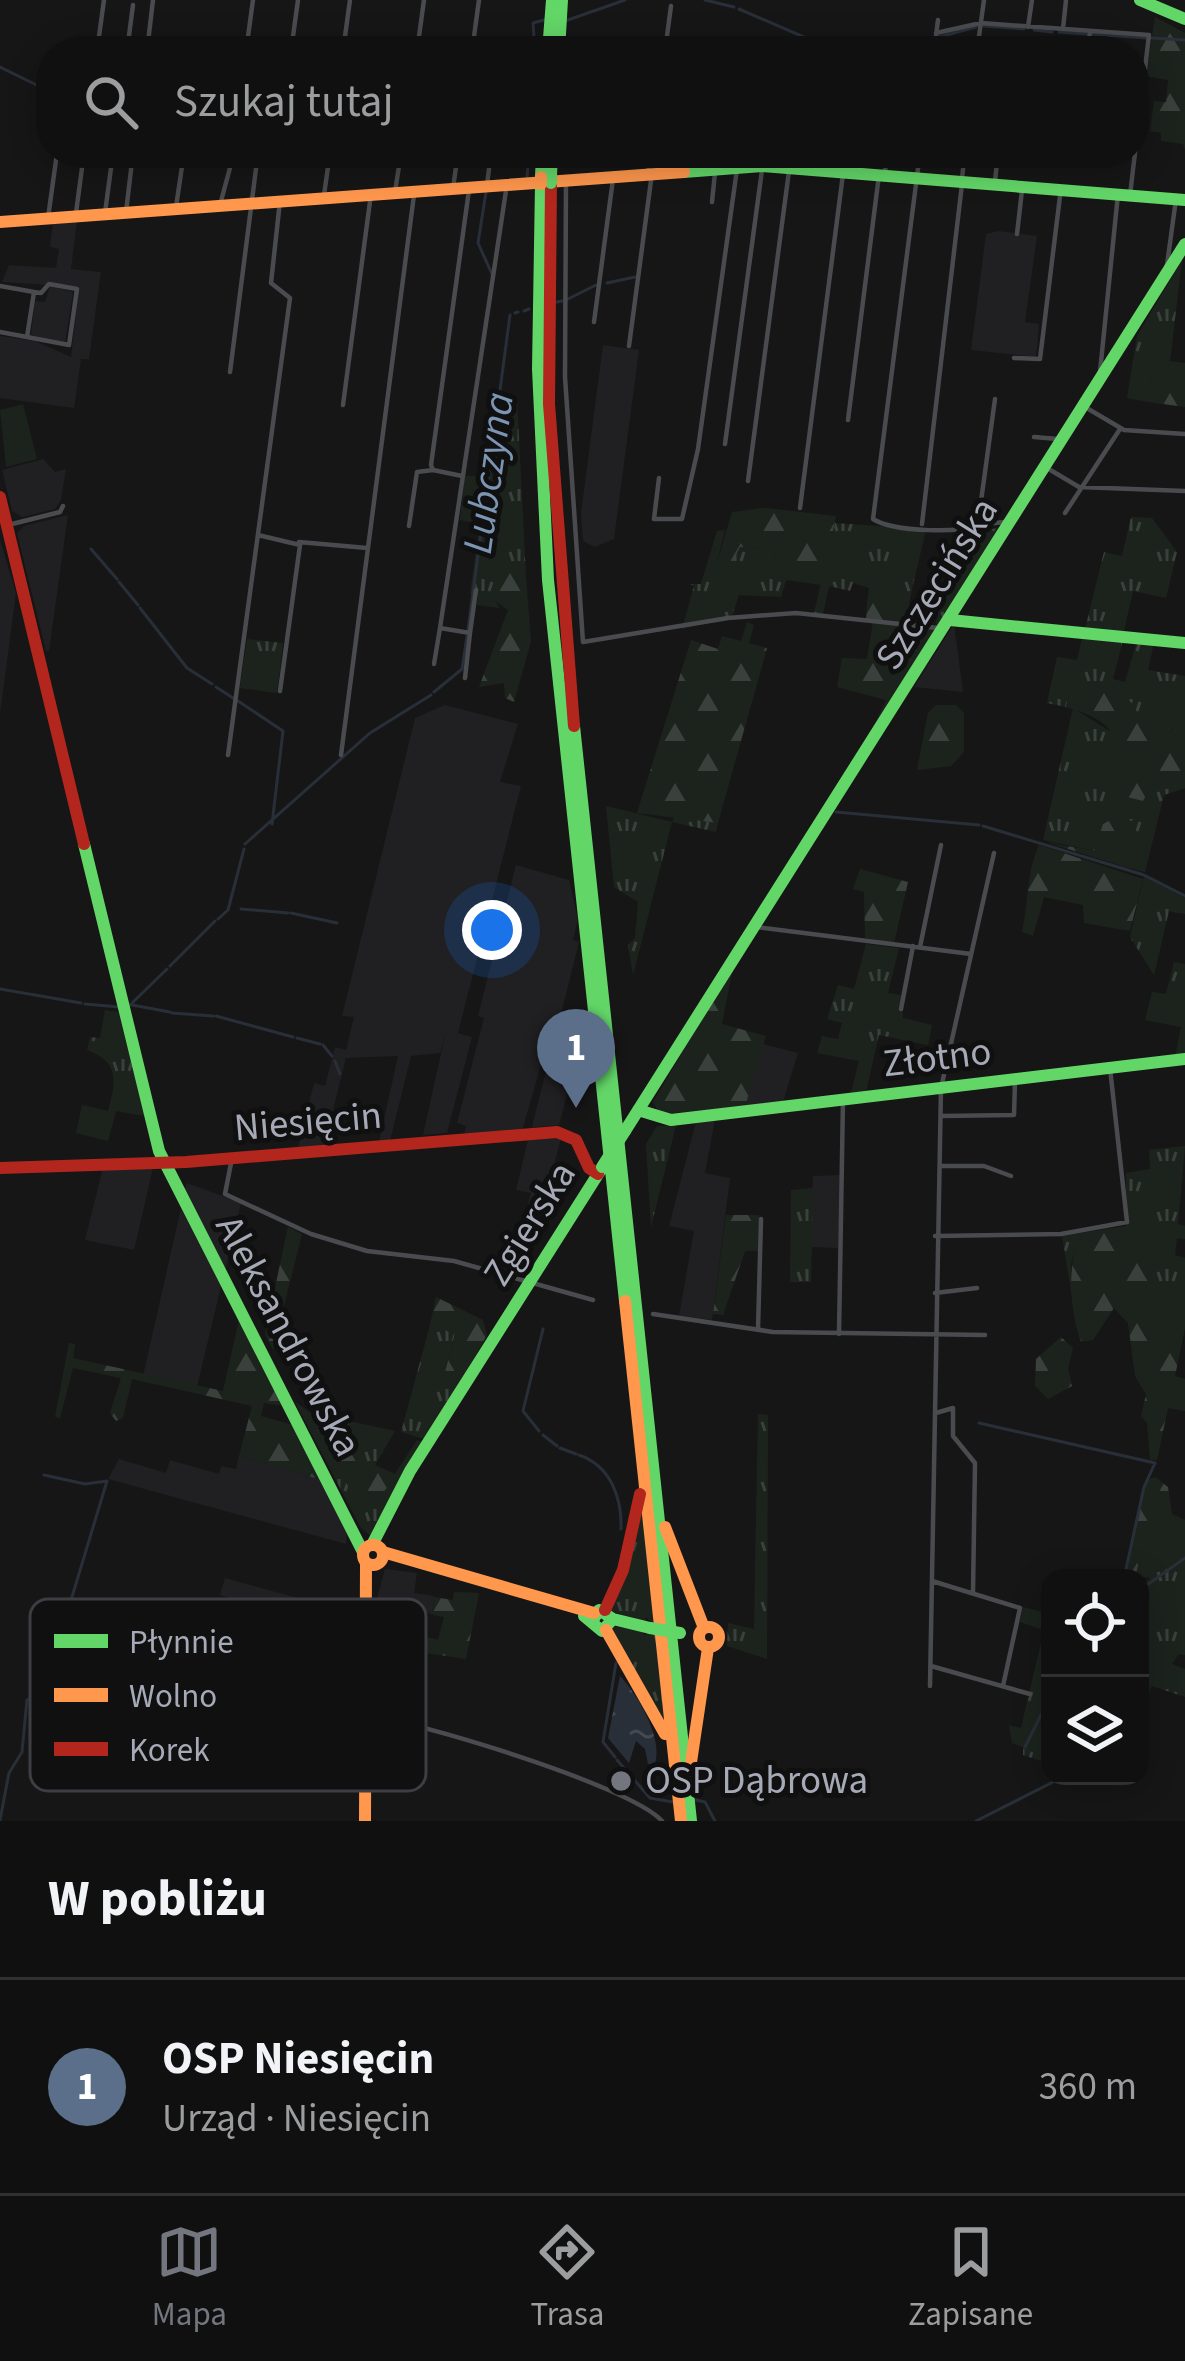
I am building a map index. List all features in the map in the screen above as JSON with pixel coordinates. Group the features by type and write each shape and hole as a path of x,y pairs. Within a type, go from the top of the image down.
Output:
{"main road":[{"path":"552,0 558,36"},
{"path":"552,36 562,0"},
{"path":"1139,0 1185,16"},
{"path":"1154,0 1185,16"},
{"path":"544,168 556,554 691,1821"},
{"path":"549,168 538,369 548,576 681,1821"},
{"path":"0,222 715,168"},
{"path":"843,168 1180,200"},
{"name":"Szczecińska","path":"738,954 1185,244"},
{"name":"Aleksandrowska","path":"0,497 162,1160 372,1552"},
{"path":"950,620 1185,643"},
{"name":"Zgierska","path":"367,1599 372,1552 410,1471 738,954"},
{"name":"Złotno","path":"638,1110 662,1120 696,1118 1185,1059"},
{"name":"Niesięcin","path":"0,1168 232,1158 556,1132 576,1140 589,1168 600,1171"},
{"path":"642,1465 635,1524 603,1620 657,1713 675,1766"},
{"path":"655,1491 696,1635 688,1791"},
{"path":"372,1552 603,1620 696,1635"},
{"name":"Zgierska","path":"365,1791 365,1821"}],"street":[{"path":"99,36 104,0"},
{"path":"149,36 153,0"},
{"path":"247,36 253,0"},
{"path":"294,36 298,0"},
{"path":"345,36 350,0"},
{"path":"419,36 424,0"},
{"path":"474,36 479,0"},
{"path":"979,36 984,0"},
{"path":"1028,27 1032,0"},
{"path":"1063,29 1066,0"},
{"path":"129,36 133,5"},
{"path":"667,36 671,6"},
{"path":"936,36 938,20"},
{"path":"936,33 981,23 1149,36"},
{"path":"1089,36 1090,32"},
{"path":"48,218 55,168"},
{"path":"76,216 82,168"},
{"path":"105,214 111,168"},
{"path":"126,212 132,168"},
{"path":"176,208 182,168"},
{"path":"220,205 230,168"},
{"path":"230,372 256,168"},
{"path":"324,197 328,168"},
{"path":"395,192 399,168"},
{"path":"453,188 456,168"},
{"path":"487,185 489,168"},
{"path":"629,346 650,168"},
{"path":"712,202 715,168"},
{"path":"658,478 654,519 682,519 698,449 737,168"},
{"path":"725,444 762,168"},
{"path":"748,481 790,168"},
{"path":"800,508 843,168"},
{"path":"848,419 883,168"},
{"path":"919,168 875,522 955,530 1011,523"},
{"path":"921,526 963,168"},
{"path":"995,181 996,168"},
{"path":"1106,375 1097,363 1128,168"},
{"path":"594,322 613,176"},
{"path":"566,179 565,377 584,642 728,618 796,613 933,630 950,620"},
{"path":"434,664 507,184"},
{"path":"1017,234 1023,184"},
{"path":"433,470 469,187"},
{"path":"1014,358 1040,359 1061,188"},
{"path":"341,754 415,190"},
{"path":"343,405 370,194"},
{"path":"228,754 290,298 271,283 280,200"},
{"path":"1169,271 1180,200"},
{"path":"0,286 41,293 49,284 76,289 69,345 0,332"},
{"path":"27,337 34,292"},
{"path":"984,524 979,516 995,399"},
{"path":"1085,407 1120,429 1185,434"},
{"path":"1065,514 1120,429"},
{"path":"1034,437 1064,440"},
{"path":"1047,468 1084,488 1185,491"},
{"path":"409,526 417,472 462,476"},
{"path":"3,521 61,512 64,506"},
{"path":"258,535 367,548"},
{"path":"280,691 298,542"},
{"path":"465,678 476,590"},
{"path":"440,628 470,633"},
{"path":"901,1009 941,845"},
{"path":"931,1686 941,1088 994,853"},
{"path":"755,926 970,954"},
{"path":"935,1236 1061,1234 1127,1222 1110,1068"},
{"path":"940,1116 1014,1115 1015,1079"},
{"path":"838,1334 843,1100"},
{"path":"232,1158 225,1194 311,1234 367,1251 410,1252 530,1280 593,1300"},
{"path":"940,1166 984,1166 1011,1176"},
{"path":"758,1330 761,1219"},
{"path":"934,1293 977,1288"},
{"path":"653,1314 758,1330 985,1335"},
{"path":"933,1413 953,1408 953,1436 975,1463 973,1593"},
{"path":"932,1581 1020,1608 1003,1686"},
{"path":"931,1666 1030,1694"},
{"path":"426,1727 641,1806 662,1821"}],"shaded area":[{"path":"77,220 71,269 101,272 89,359 81,359 74,408 0,398 0,336 35,341 71,357 79,287 2,282 9,265 56,268 59,249 50,247 53,222"},
{"path":"986,234 1037,236 1025,322 1039,324 1036,357 971,350"},
{"path":"50,286 73,292 65,343 31,335 35,301 45,302"},
{"path":"603,345 639,350 614,539 595,547 583,541 581,513"},
{"path":"43,459 55,472 66,469 61,500 55,509 22,517 12,511 2,470"},
{"path":"68,515 46,651 17,533 24,526"},
{"path":"0,540 16,593 0,714"},
{"path":"954,624 963,692 914,687"},
{"path":"445,705 518,724 500,782 521,786 458,1033 472,1037 447,1133 423,1135 446,1031 440,1053 411,1056 390,1141 379,1142 398,1056 346,1058 324,1147 298,1148 314,1083 325,1086 335,1047 346,1050 354,1017 342,1016 415,718"},
{"path":"516,865 569,880 578,919 573,940 579,942 549,1062 574,1069 559,1125 532,1127 548,1063 542,1061 522,1131 464,1135 466,1126 457,1123"},
{"path":"763,1044 798,1053 783,1102 745,1107"},
{"path":"715,1120 705,1173 730,1178 712,1320 679,1316 694,1231 669,1226 696,1122"},
{"path":"561,1138 543,1208 528,1204 531,1193 516,1190 528,1140"},
{"path":"103,1168 153,1168 134,1250 85,1240"},
{"path":"841,1175 838,1248 811,1247 813,1176"},
{"path":"187,1183 241,1203 225,1272 183,1193"},
{"path":"181,1208 221,1286 197,1387 143,1376"},
{"path":"239,1456 325,1481 347,1533 346,1544 108,1479 119,1459 166,1473 170,1460 219,1474 221,1466 236,1469"},
{"path":"385,1569 417,1573 414,1593 434,1596 433,1614 426,1613 426,1599 377,1599"},
{"path":"225,1578 301,1599 234,1599 220,1595"}],"green space":[{"path":"1155,17 1185,33 1185,150 1183,144 1161,141 1161,133 1150,131 1154,101 1166,102 1168,80 1149,77"},
{"path":"1182,260 1170,361 1154,359 1148,402 1127,398 1137,336"},
{"path":"1154,359 1185,363 1185,407 1148,402"},
{"path":"498,397 517,398 526,577 513,575 495,601 500,608 477,605 478,597 470,593 480,524 460,520 465,476 487,475"},
{"path":"23,404 37,459 6,467 0,410"},
{"path":"765,508 836,516 822,585 786,580 774,567 775,548 740,547 731,564 717,563 732,512"},
{"path":"1131,517 1152,518 1177,552 1166,598 1133,591 1123,635 1085,629 1104,552 1122,556"},
{"path":"835,523 926,529 909,603 867,603 869,588 853,583 850,591 829,586 823,614 814,613"},
{"path":"1006,525 941,628 935,627 958,531 973,535"},
{"path":"725,530 717,562 739,547 775,548 774,567 786,580 781,597 739,595 732,616 682,629 694,586 690,584 701,584 717,531"},
{"path":"510,573 526,577 531,641 514,702 505,698 504,683 479,687 508,610 495,601 495,578"},
{"path":"867,603 909,603 914,624 941,628 876,733 872,730 886,700 837,687 842,658 867,659 873,622 866,621"},
{"path":"747,622 754,625 749,643 767,648 718,823 637,813 691,640 718,649 722,636 741,641"},
{"path":"1083,635 1123,640 1113,679 1125,682 1137,641 1154,643 1148,670 1185,676 1185,735 1133,719 1072,683 1066,707 1047,703 1057,657 1077,660"},
{"path":"247,639 283,643 277,693 240,688"},
{"path":"1072,683 1110,688 1135,705 1134,719 1185,735 1185,771 1156,777 1143,801 1112,793 1117,760 1114,737 1098,720 1066,707"},
{"path":"936,705 956,705 964,713 964,752 951,766 917,770 928,713"},
{"path":"1073,708 1116,735 1143,801 1156,777 1185,771 1185,788 1164,795 1145,872 1125,867 1136,822 1095,851 1043,840"},
{"path":"606,806 672,822 633,975 628,945 635,938 638,902 614,887"},
{"path":"676,814 718,823 716,832 672,822"},
{"path":"1116,817 1137,822 1125,867 1046,842 1094,851 1103,824"},
{"path":"1039,845 1143,879 1130,931 1084,923 1083,905 1044,897 1033,936 1022,932"},
{"path":"860,869 908,882 894,943 865,938 864,892 853,889"},
{"path":"1144,876 1185,898 1185,914 1169,911 1154,975 1130,937"},
{"path":"866,944 899,948 888,993 901,995 903,1018 932,1025 928,1045 879,1035 866,1092 851,1093 859,1061 817,1053 822,1036 838,1039 842,1023 827,1019 838,985 854,989"},
{"path":"1174,962 1185,964 1185,1057 1175,1058 1181,1027 1145,1020 1152,992 1166,994"},
{"path":"733,967 722,1024 766,1036 745,1107 660,1114 653,1102"},
{"path":"105,1010 118,1012 145,1116 116,1111 108,1141 76,1133 82,1105 108,1111 111,1101 110,1067 87,1050 90,1037 100,1038"},
{"path":"676,1125 651,1227 646,1144 657,1126"},
{"path":"1185,1146 1178,1224 1185,1226 1185,1239 1177,1238 1175,1255 1185,1258 1185,1328 1150,1321 1143,1313 1150,1261 1146,1242 1116,1233 1079,1237 1071,1263 1074,1308 1062,1236 1126,1226 1126,1173 1150,1169 1149,1150"},
{"path":"813,1188 811,1282 790,1282 791,1190"},
{"path":"726,1215 759,1215 758,1251 745,1251 723,1315 713,1314"},
{"path":"288,1227 302,1234 273,1350 265,1334"},
{"path":"1130,1227 1130,1235 1146,1241 1150,1262 1143,1313 1151,1321 1185,1328 1175,1376 1185,1379 1185,1411 1168,1408 1157,1460 1150,1460 1147,1423 1141,1416 1146,1394 1135,1376 1128,1323 1114,1308 1093,1340 1081,1342 1072,1303 1071,1276 1079,1237"},
{"path":"436,1297 483,1320 487,1335 459,1384 445,1372 455,1334 430,1325"},
{"path":"239,1320 284,1406 264,1403 261,1416 296,1426 325,1481 239,1456 252,1406 132,1379 123,1418 116,1421 110,1413 121,1378 73,1368 60,1418 55,1417 69,1343 75,1344 73,1358 223,1391"},
{"path":"430,1325 455,1333 445,1372 459,1384 424,1439 401,1432"},
{"path":"1061,1337 1073,1348 1068,1369 1072,1386 1048,1399 1035,1386 1036,1359"},
{"path":"295,1402 311,1413 395,1431 375,1465 395,1474 417,1440 423,1442 371,1536 361,1528"},
{"path":"758,1414 768,1415 767,1659 727,1646 728,1623 754,1629"},
{"path":"317,1430 353,1439 359,1460 396,1477 364,1515"},
{"path":"1155,1477 1168,1487 1172,1514 1185,1520 1185,1534 1148,1524 1137,1569 1126,1569 1145,1481"},
{"path":"642,1505 656,1627 646,1617 644,1624 610,1610"},
{"path":"1148,1523 1185,1534 1185,1655 1179,1654 1172,1664 1185,1669 1185,1697 1152,1686 1149,1690 1149,1569 1134,1569"},
{"path":"454,1592 479,1593 466,1659 426,1653 426,1637 438,1640 444,1617 433,1615 434,1597 453,1600"},
{"path":"1023,1607 1041,1612 1041,1629 1020,1622"},
{"path":"612,1630 643,1630 643,1635 656,1632 668,1734"},
{"path":"1041,1643 1041,1761 1023,1755 1023,1747 1012,1743 1009,1725 1021,1728"}],"water":[{"path":"620,1676 648,1718 656,1743 655,1764 648,1764 645,1749 636,1741 629,1763 608,1738"}],"waterway":[{"name":"Lubczyna","path":"565,21 625,0"},
{"name":"Lubczyna","path":"705,0 734,7"},
{"name":"Lubczyna","path":"739,9 801,36"},
{"name":"Lubczyna","path":"534,36 533,23 544,20"},
{"name":"Lubczyna","path":"984,26 1024,29"},
{"name":"Lubczyna","path":"943,36 976,27"},
{"name":"Lubczyna","path":"1034,30 1052,32"},
{"name":"Lubczyna","path":"1059,32 1087,34"},
{"name":"Lubczyna","path":"1092,34 1119,36"},
{"name":"Lubczyna","path":"1152,38 1185,40"},
{"path":"0,67 36,85"},
{"name":"Lubczyna","path":"527,177 528,168"},
{"name":"Lubczyna","path":"486,192 478,243 492,274"},
{"name":"Lubczyna","path":"607,283 635,277"},
{"name":"Lubczyna","path":"568,299 596,285"},
{"name":"Lubczyna","path":"557,302 562,301"},
{"name":"Lubczyna","path":"524,311 529,309"},
{"name":"Lubczyna","path":"468,630 510,315"},
{"path":"91,549 117,579"},
{"path":"119,582 138,605"},
{"path":"140,608 187,668 212,684"},
{"name":"Lubczyna","path":"434,692 462,669 467,636"},
{"path":"216,687 233,698"},
{"name":"Lubczyna","path":"245,844 370,733 431,695"},
{"path":"238,701 283,731 272,824"},
{"path":"836,812 979,825"},
{"path":"983,826 1144,875 1185,896"},
{"name":"Lubczyna","path":"218,919 228,910 244,849"},
{"path":"241,909 288,913"},
{"path":"291,913 337,923"},
{"name":"Lubczyna","path":"170,966 215,921"},
{"name":"Lubczyna","path":"130,1005 167,969"},
{"name":"Lubczyna","path":"0,989 81,1003"},
{"name":"Lubczyna","path":"85,1004 119,1007"},
{"path":"132,1005 170,1012"},
{"path":"172,1013 213,1016"},
{"path":"216,1016 293,1037"},
{"path":"297,1038 320,1044"},
{"path":"323,1045 332,1056"},
{"path":"335,1061 340,1074"},
{"path":"539,1431 523,1411 543,1329"},
{"path":"979,1423 1155,1463 1144,1487 1126,1569"},
{"path":"543,1435 557,1446"},
{"path":"560,1448 576,1454"},
{"path":"579,1455 607,1475 619,1506 621,1529"},
{"path":"44,1475 85,1484 107,1481 71,1599"},
{"path":"1149,1584 1185,1558"},
{"path":"615,1757 603,1742 616,1663"},
{"path":"0,1820 9,1773 22,1752 30,1699"},
{"path":"1025,1747 1041,1715"},
{"path":"617,1760 650,1798 673,1802"},
{"path":"976,1821 1047,1785"},
{"path":"696,1800 705,1802 715,1821"}],"traffic: fast":[{"path":"549,36 552,0"},
{"path":"560,36 562,0"},
{"path":"1140,0 1185,19"},
{"path":"541,168 541,177"},
{"path":"551,168 551,176"},
{"path":"684,172 736,168"},
{"path":"787,168 1185,200"},
{"path":"551,176 551,183"},
{"path":"541,184 538,369 548,580 625,1301"},
{"path":"625,1131 1185,244"},
{"path":"950,620 1185,643"},
{"path":"574,726 691,1821"},
{"path":"84,844 159,1151 363,1552"},
{"path":"638,1110 671,1120 1185,1059"},
{"path":"602,1167 625,1131"},
{"path":"372,1545 410,1471 600,1171"},
{"path":"584,1616 602,1631 613,1619 599,1610 592,1622"},
{"path":"613,1619 650,1628"},
{"path":"650,1628 680,1633"}],"traffic: slow":[{"path":"0,222 684,172"},
{"path":"541,177 541,184"},
{"path":"625,1301 681,1821"},
{"path":"665,1527 704,1628"},
{"path":"373,1545 383,1555 373,1565 363,1555 373,1545"},
{"path":"383,1552 594,1613"},
{"path":"366,1563 366,1599"},
{"path":"709,1627 719,1637 709,1647 699,1637 709,1627"},
{"path":"606,1630 665,1734"},
{"path":"691,1762 708,1648"},
{"path":"365,1791 365,1821"}],"traffic: jam":[{"path":"551,183 549,404 574,726"},
{"path":"0,497 84,844"},
{"path":"0,1168 186,1162 557,1132 576,1140 589,1168 598,1174"},
{"path":"605,1610 623,1570 640,1494"}],"place":[{"name":"OSP Niesięcin","path":"576,1108"},
{"name":"OSP Dąbrowa","path":"621,1781"}]}
